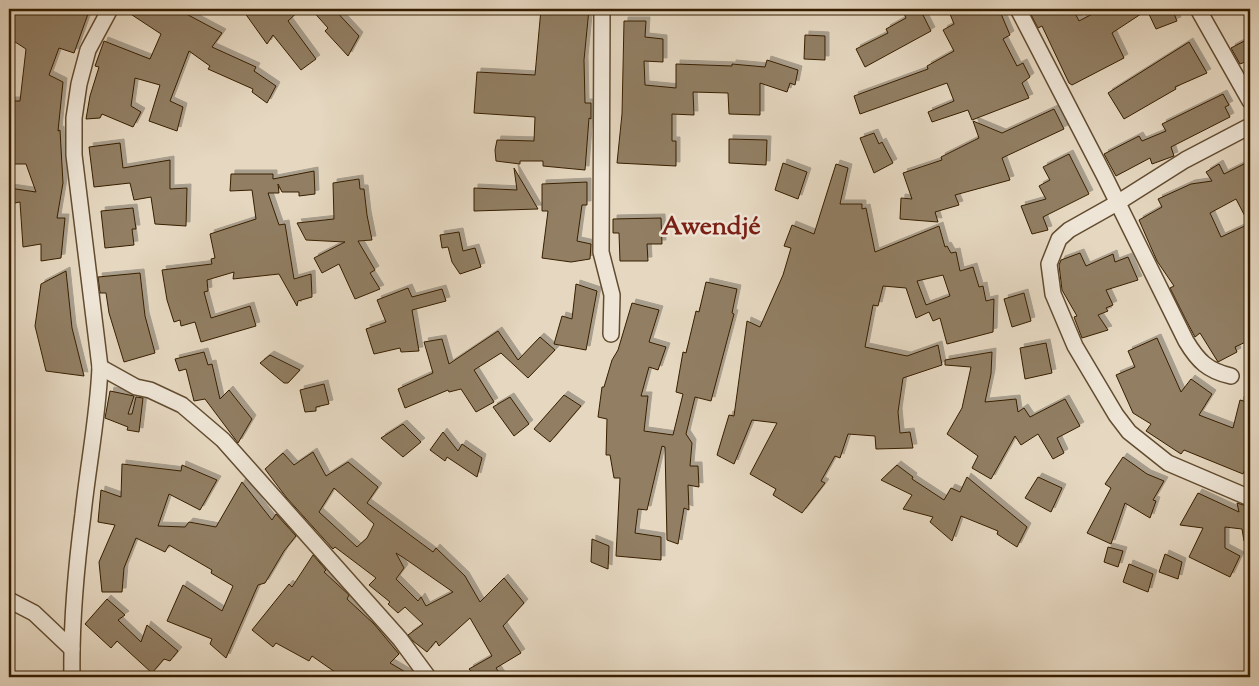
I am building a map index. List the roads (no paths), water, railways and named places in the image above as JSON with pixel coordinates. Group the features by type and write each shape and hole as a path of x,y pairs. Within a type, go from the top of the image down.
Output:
{"street":[{"path":"72,677 72,650 82,516 99,397 100,367 74,155 74,118 79,84 88,50 110,9"},
{"path":"602,9 600,244 612,295 611,334"},
{"path":"1018,9 1182,334 1199,362 1216,373 1231,376"},
{"path":"1198,9 1250,101"},
{"path":"1250,126 1185,160 1117,203 1069,230 1059,239 1050,257 1050,278 1053,294 1068,330 1082,360 1116,415 1129,432 1168,463 1250,498"},
{"path":"100,367 136,387 150,390 182,405 223,440 357,588 400,639 428,677"},
{"path":"9,600 34,613 72,650"}],"district":[{"name":"Awendjé","path":"711,227"}]}
